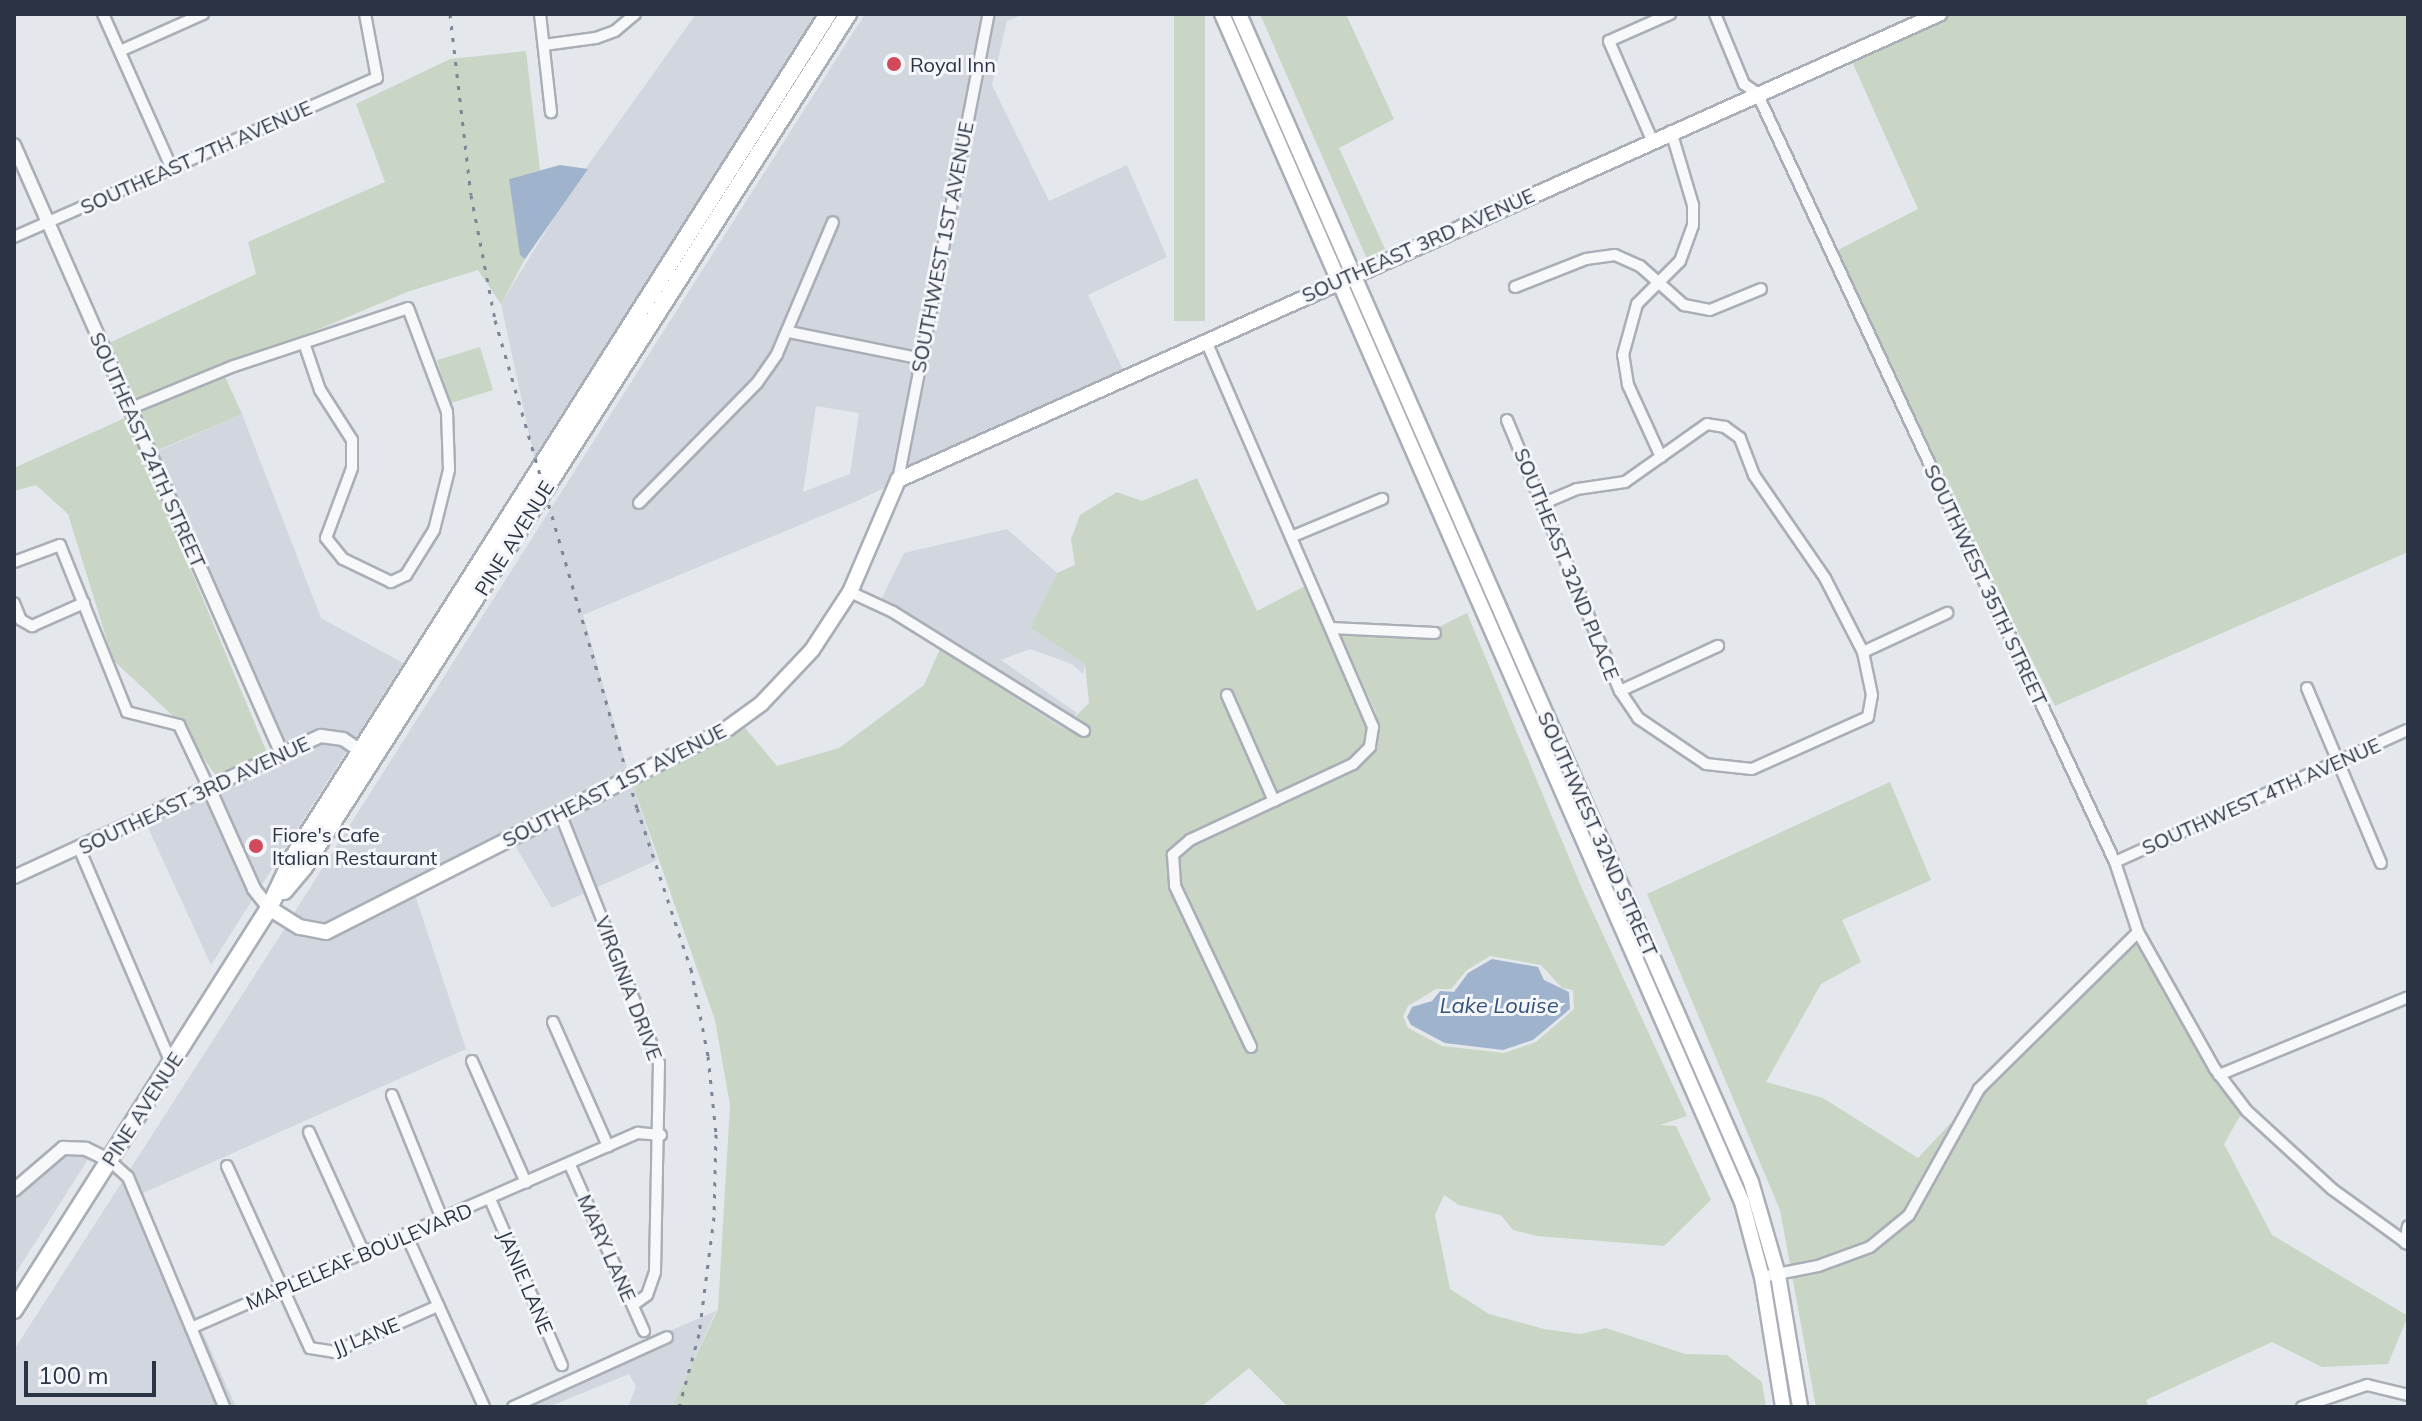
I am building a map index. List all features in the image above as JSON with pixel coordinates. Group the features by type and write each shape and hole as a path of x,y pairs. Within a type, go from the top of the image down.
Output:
{"highway":[{"path":"745,161 828,14"},
{"path":"745,161 848,14"},
{"name":"PINE AVENUE","path":"14,1310 269,908 304,867 367,755 745,161"}],"main road":[{"name":"SOUTHWEST 32ND STREET","path":"1222,14 1742,1202 1762,1277 1783,1407"},
{"name":"SOUTHWEST 32ND STREET","path":"1239,14 1751,1182 1778,1275 1800,1407"},
{"name":"SOUTHEAST 3RD AVENUE","path":"898,480 1671,131 1939,14"},
{"name":"SOUTHEAST 1ST AVENUE","path":"269,908 300,927 326,932 709,740 761,704 812,650 850,592 898,480"}],"street":[{"path":"103,14 171,167"},
{"path":"120,51 203,14"},
{"name":"SOUTHEAST 7TH AVENUE","path":"14,237 377,78 365,14"},
{"path":"540,14 551,112"},
{"path":"544,45 596,38 615,31 635,14"},
{"name":"SOUTHWEST 1ST AVENUE","path":"898,480 918,358 989,14"},
{"path":"1652,140 1609,41 1670,14"},
{"name":"SOUTHWEST 35TH STREET","path":"1715,14 1744,84 1757,93 2115,862 2138,932 2219,1075 2247,1111 2332,1189 2406,1244"},
{"path":"1661,457 1628,385 1623,355 1637,304 1680,261 1693,225 1693,205 1671,131"},
{"name":"SOUTHEAST 24TH STREET","path":"14,145 282,754"},
{"path":"639,503 757,383 789,332 833,222"},
{"path":"1515,287 1586,259 1615,255 1640,266 1655,285 1684,305 1710,310 1761,289"},
{"path":"129,409 304,343 408,308 416,320 447,412 449,470 434,530 406,575 391,582 343,559 326,538 352,468 352,440 320,390 304,343"},
{"path":"789,332 918,358"},
{"path":"1206,341 1371,715 1370,747 1353,764 1177,850 1171,866 1175,886 1251,1047"},
{"name":"SOUTHEAST 32ND PLACE","path":"1507,420 1620,691 1638,718 1706,764 1752,769 1868,717 1872,695 1863,652"},
{"path":"1544,503 1577,489 1625,482 1707,424 1725,427 1740,438 1754,475 1825,578 1863,652 1947,613"},
{"path":"1291,537 1382,499"},
{"path":"14,562 60,545 127,712 179,725 254,889 269,908"},
{"path":"850,592 893,612 1084,731"},
{"path":"14,603 21,620 32,626 84,603"},
{"path":"1331,628 1435,633"},
{"path":"1620,691 1718,646"},
{"path":"2307,688 2381,863"},
{"path":"1227,695 1274,801"},
{"name":"SOUTHWEST 4TH AVENUE","path":"2115,862 2408,730"},
{"name":"SOUTHEAST 3RD AVENUE","path":"14,877 208,786 333,736 367,755"},
{"name":"VIRGINIA DRIVE","path":"560,813 648,1027 661,1082 653,1285 633,1305"},
{"path":"79,848 171,1063"},
{"path":"1762,1277 1870,1247 1909,1215 1979,1089 2138,932"},
{"path":"2219,1075 2408,997"},
{"path":"553,1022 608,1146"},
{"path":"472,1061 526,1183"},
{"path":"392,1095 442,1219"},
{"path":"309,1132 363,1251"},
{"name":"MAPLELEAF BOULEVARD","path":"191,1328 638,1133 661,1135"},
{"path":"14,1190 63,1148 86,1149 109,1160 128,1177 224,1407"},
{"name":"MARY LANE","path":"570,1165 644,1331"},
{"path":"227,1166 283,1288"},
{"name":"JANIE LANE","path":"490,1199 562,1365"},
{"path":"2406,1244 2408,1226"},
{"path":"406,1234 484,1407"},
{"name":"JJ LANE","path":"283,1288 300,1332 320,1353 334,1352 438,1306"},
{"path":"513,1407 667,1337"},
{"path":"2302,1407 2367,1385 2408,1395"}],"shaded area":[{"path":"696,14 819,14 534,457 501,304 576,182"},
{"path":"865,14 1024,14 1007,21 992,85 1049,201 1127,165 1167,257 1088,295 1124,372 855,502 583,615 629,775 319,928 292,916","holes":["816,406 859,413 850,474 803,492"]},
{"path":"242,414 321,618 403,663 354,741 322,732 285,747 154,453"},
{"path":"1007,529 1057,573 1030,628 1085,664 1083,674 1072,664 1030,649 1001,660 1077,713 1063,729 877,608 904,553"},
{"path":"322,741 348,749 260,888 215,788"},
{"path":"632,783 657,860 552,908 513,842"},
{"path":"205,792 254,897 211,965 145,821"},
{"path":"414,892 466,1049 141,1194 236,1407 14,1407 14,1350 287,925 317,937"},
{"path":"71,1151 90,1156 14,1276 14,1197"},
{"path":"716,1311 672,1407 628,1407 636,1386 629,1374 548,1407 524,1407 673,1339 669,1331"}],"green space":[{"path":"1174,14 1205,14 1205,321 1174,321"},
{"path":"1260,14 1346,14 1394,119 1339,148 1385,249 1367,259"},
{"path":"1950,14 2408,14 2408,552 2055,706 1828,255 1918,209 1850,57"},
{"path":"526,51 540,170 509,179 525,259 501,304 478,270 407,292 222,370 242,414 154,452 107,344 256,274 248,242 385,182 356,104 450,59"},
{"path":"480,347 493,390 450,403 437,360"},
{"path":"127,417 268,755 217,777 176,719 113,660 68,514 36,485 14,491 14,468"},
{"path":"1197,478 1257,611 1307,585 1368,727 1365,745 1356,757 1188,836 1170,851 1348,772 1374,752 1376,713 1340,633 1439,638 1441,629 1372,626 1441,626 1467,613 1583,891 1687,1116 1660,1125 1676,1126 1711,1200 1664,1246 1537,1236 1513,1230 1501,1215 1459,1205 1444,1195 1435,1215 1450,1289 1489,1314 1544,1329 1580,1334 1606,1328 1685,1354 1727,1355 1762,1382 1766,1407 1288,1407 1249,1368 1201,1407 672,1407 718,1309 730,1105 715,1020 632,783 742,724 777,766 839,748 924,685 940,649 1063,729 1089,703 1085,664 1030,628 1057,573 1075,565 1071,539 1080,515 1117,492 1142,501","holes":["1490,956 1541,965 1562,988 1573,990 1574,1009 1536,1042 1504,1053 1442,1046 1408,1028 1403,1016 1408,1006 1436,989 1451,989 1467,970"]},
{"path":"1890,782 1931,880 1842,920 1861,962 1821,984 1766,1082 1823,1098 1918,1158 2139,921 2194,1038 2241,1114 2224,1144 2272,1235 2408,1316 2388,1364 2322,1367 2272,1342 2146,1400 2149,1407 1816,1407 1780,1210 1647,894"}],"water":[{"path":"560,165 588,169 525,259 520,255 509,179"},
{"name":"Lake Louise","path":"1492,959 1538,967 1544,980 1569,992 1570,1009 1533,1040 1503,1050 1445,1043 1411,1025 1407,1017 1412,1007 1432,1001 1440,991 1454,992 1468,973"}],"railway":[{"path":"450,14 471,195 495,320 637,808 691,969 708,1056 716,1134 714,1217 699,1334 679,1407"}],"place":[{"name":"Royal Inn","path":"894,64"},
{"name":"Fiore's Cafe Italian Restaurant","path":"256,846"}]}
